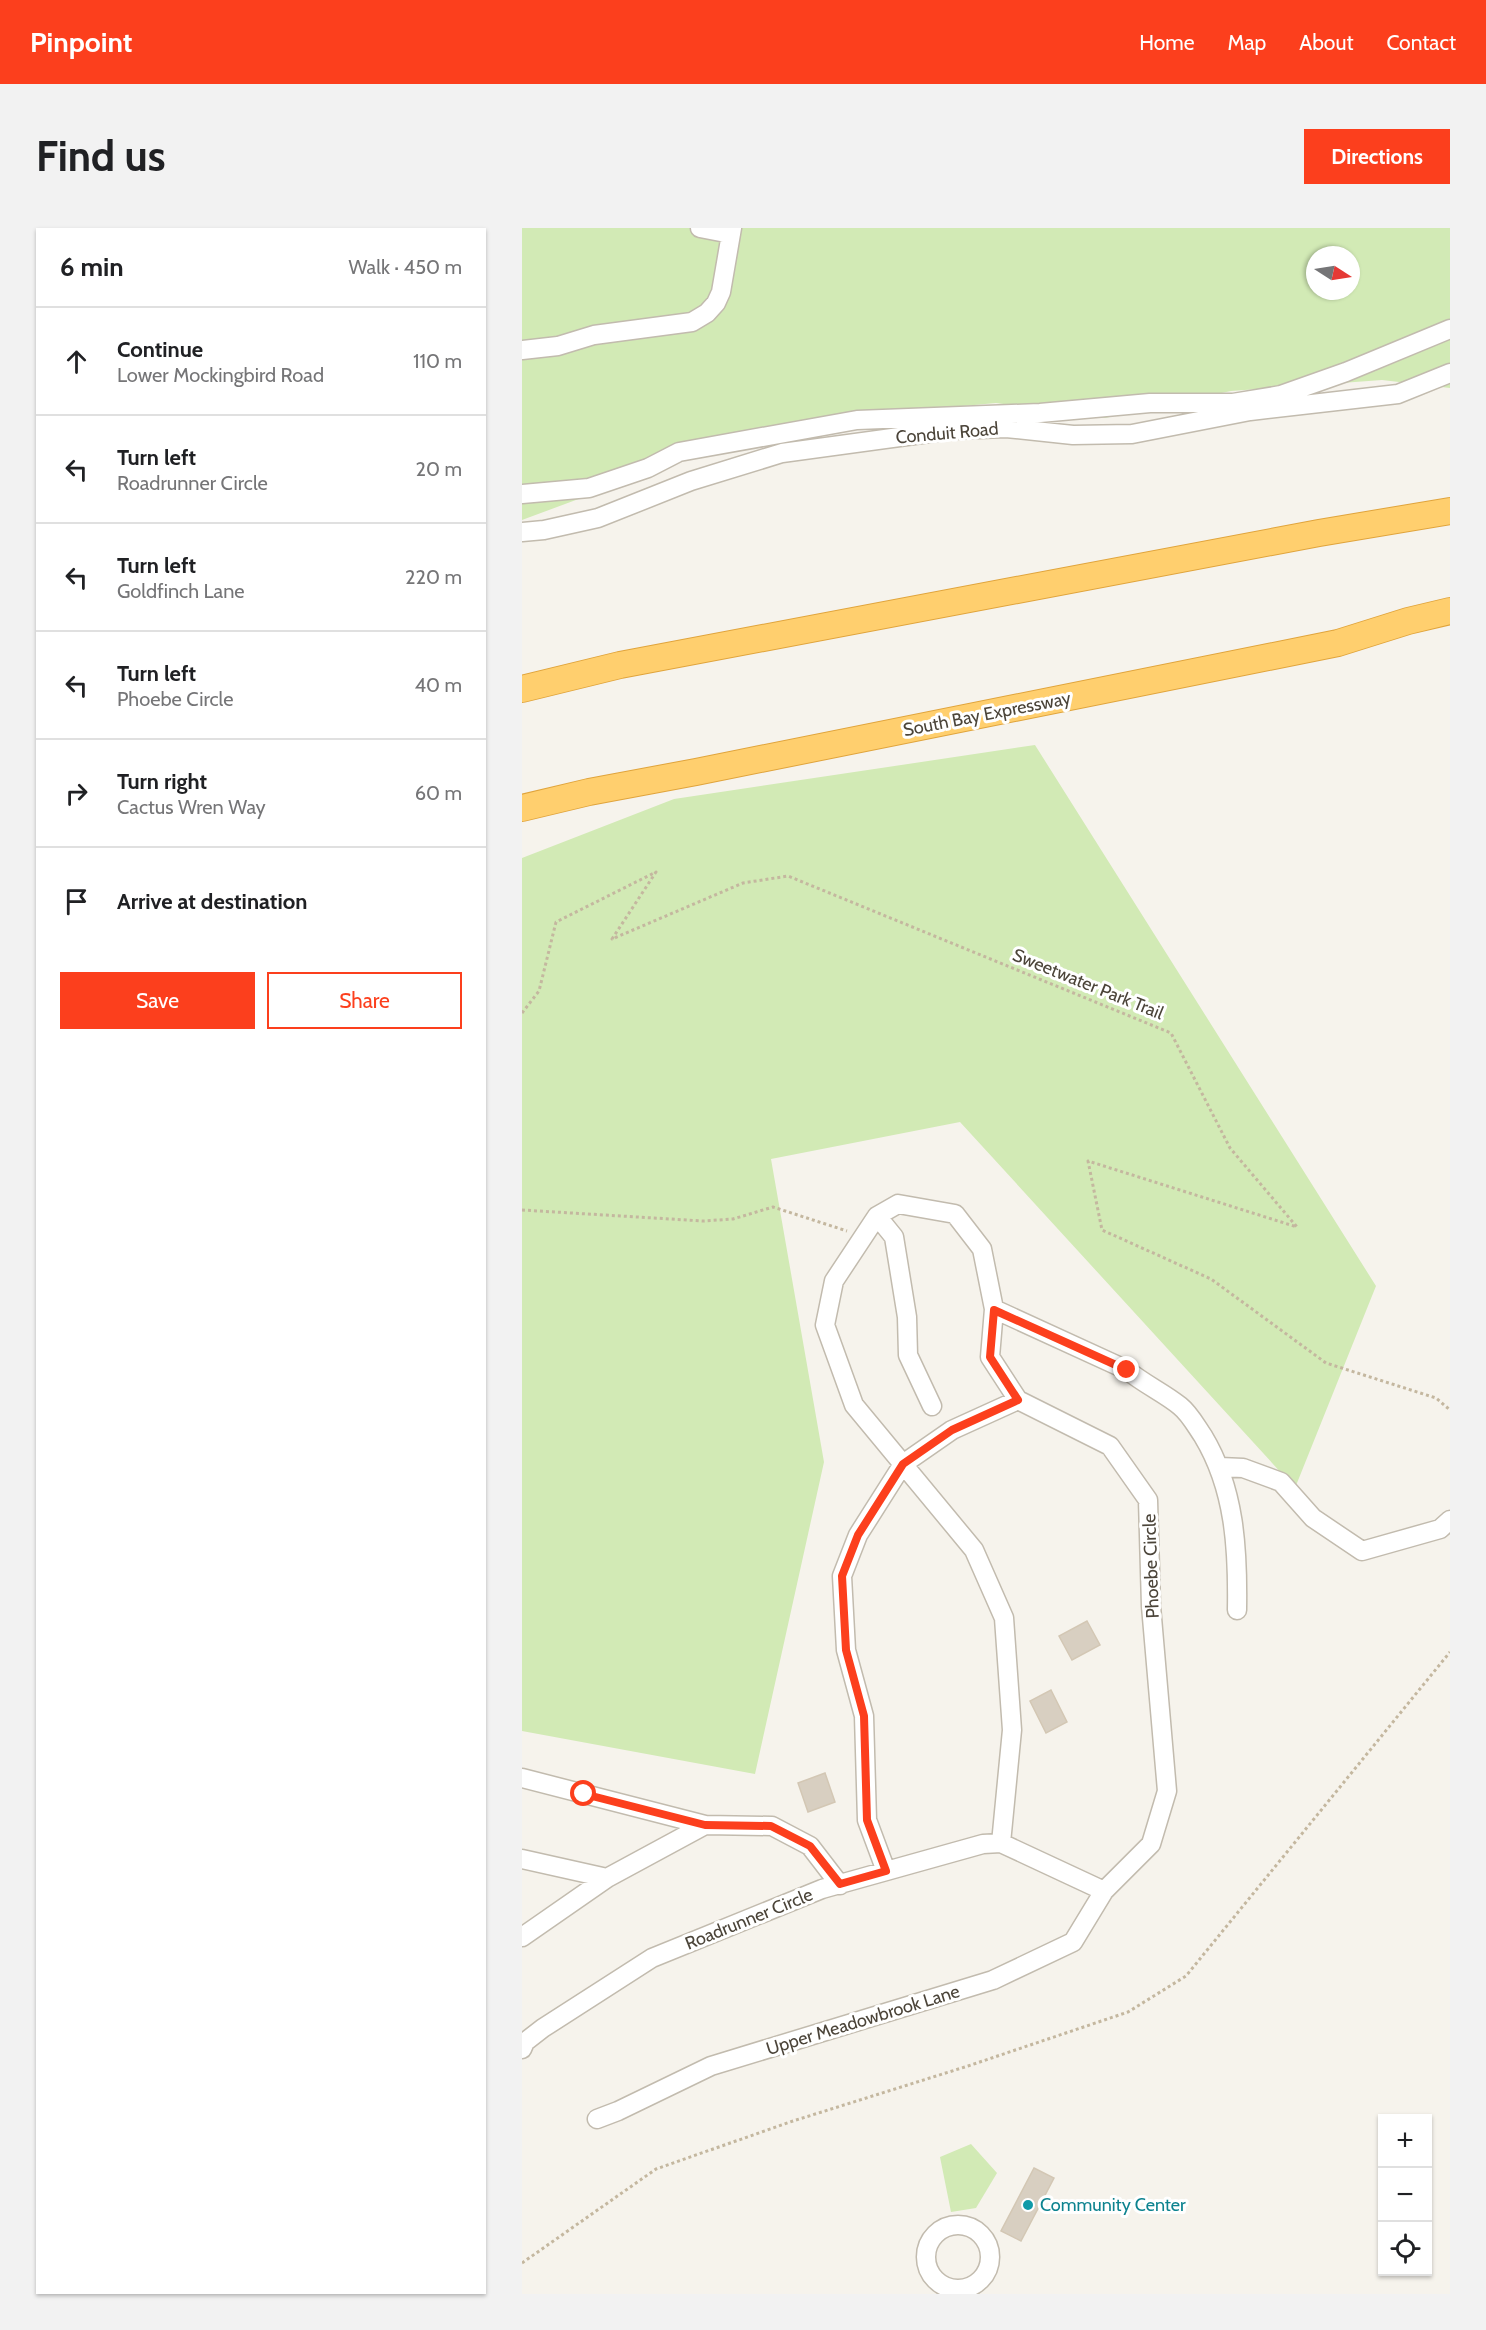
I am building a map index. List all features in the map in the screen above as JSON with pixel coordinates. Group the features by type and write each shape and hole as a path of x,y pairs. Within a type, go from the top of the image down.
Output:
{"highway":[{"path":"522,688 631,663 1319,533 1450,511"},
{"name":"South Bay Expressway","path":"522,808 632,783 1338,643 1408,621 1450,611"}],"street":[{"path":"522,350 558,346 594,335 692,322 707,313 716,303 721,292 732,231 700,228"},
{"path":"522,494 589,488 648,468 679,452 857,420 1040,413 1150,403 1233,403 1281,395 1346,372 1450,329"},
{"name":"Conduit Road","path":"522,532 598,518 691,481 782,453 951,430 1006,428 1073,435 1132,434 1250,411 1398,394 1450,373"},
{"path":"886,1871 867,1820 864,1716 846,1650 842,1576 858,1535 903,1464 952,1430 1018,1400 990,1357 994,1310 982,1249 955,1214 898,1204 877,1216 834,1281 825,1325 854,1405 903,1464 974,1550 1004,1618 1012,1730 1001,1843 1104,1891"},
{"path":"877,1216 894,1237 907,1317 908,1355 932,1406"},
{"path":"994,1310 1127,1370 1181,1407 1193,1420 1220,1467 1235,1532 1238,1572 1237,1610"},
{"name":"Phoebe Circle","path":"1018,1400 1110,1446 1148,1500 1151,1606 1167,1791 1151,1844 1104,1891"},
{"path":"1220,1467 1243,1468 1281,1482 1313,1518 1362,1551 1440,1529 1450,1520"},
{"path":"522,1778 705,1825 771,1826 810,1846 840,1884"},
{"path":"522,1936 607,1878 705,1825"},
{"name":"Roadrunner Circle","path":"522,2049 525,2042 543,2028 652,1958 822,1889 983,1844 1001,1843"},
{"path":"522,1858 607,1878"},
{"name":"Upper Meadowbrook Lane","path":"597,2119 711,2066 993,1980 1073,1941 1104,1891"}],"path":[{"name":"Sweetwater Park Trail","path":"522,1013 539,992 556,922 656,872 612,939 743,883 788,876 1172,1033 1230,1148 1297,1227 1088,1161 1102,1230 1211,1279 1326,1364 1436,1398 1450,1410"},
{"path":"522,1210 703,1221 733,1219 773,1207 862,1236"},
{"path":"522,2263 656,2169 793,2121 968,2066 1128,2012 1186,1976 1450,1652"}],"green space":[{"path":"522,228 1450,228 1450,388 1382,380 1231,391 1105,418 996,403 898,412 716,448 522,520"},
{"path":"1035,745 1376,1286 1295,1488 960,1122 771,1159 824,1462 755,1774 522,1731 522,858 674,799"},
{"path":"971,2144 997,2173 976,2208 951,2212 940,2157"}],"building":[{"path":"1087,1621 1100,1645 1072,1660 1059,1636"},
{"path":"1051,1690 1067,1722 1046,1733 1030,1701"},
{"path":"825,1773 835,1802 808,1812 798,1783"},
{"name":"Community Center","path":"1034,2168 1054,2178 1021,2241 1001,2231"}],"place":[{"name":"Community Center","path":"1028,2205"}],"route":[{"path":"584,1794 705,1825 771,1826 810,1846 840,1884 886,1871 867,1820 864,1716 846,1650 842,1576 858,1535 903,1464 952,1430 1018,1400 990,1357 994,1310 1127,1370"}]}
